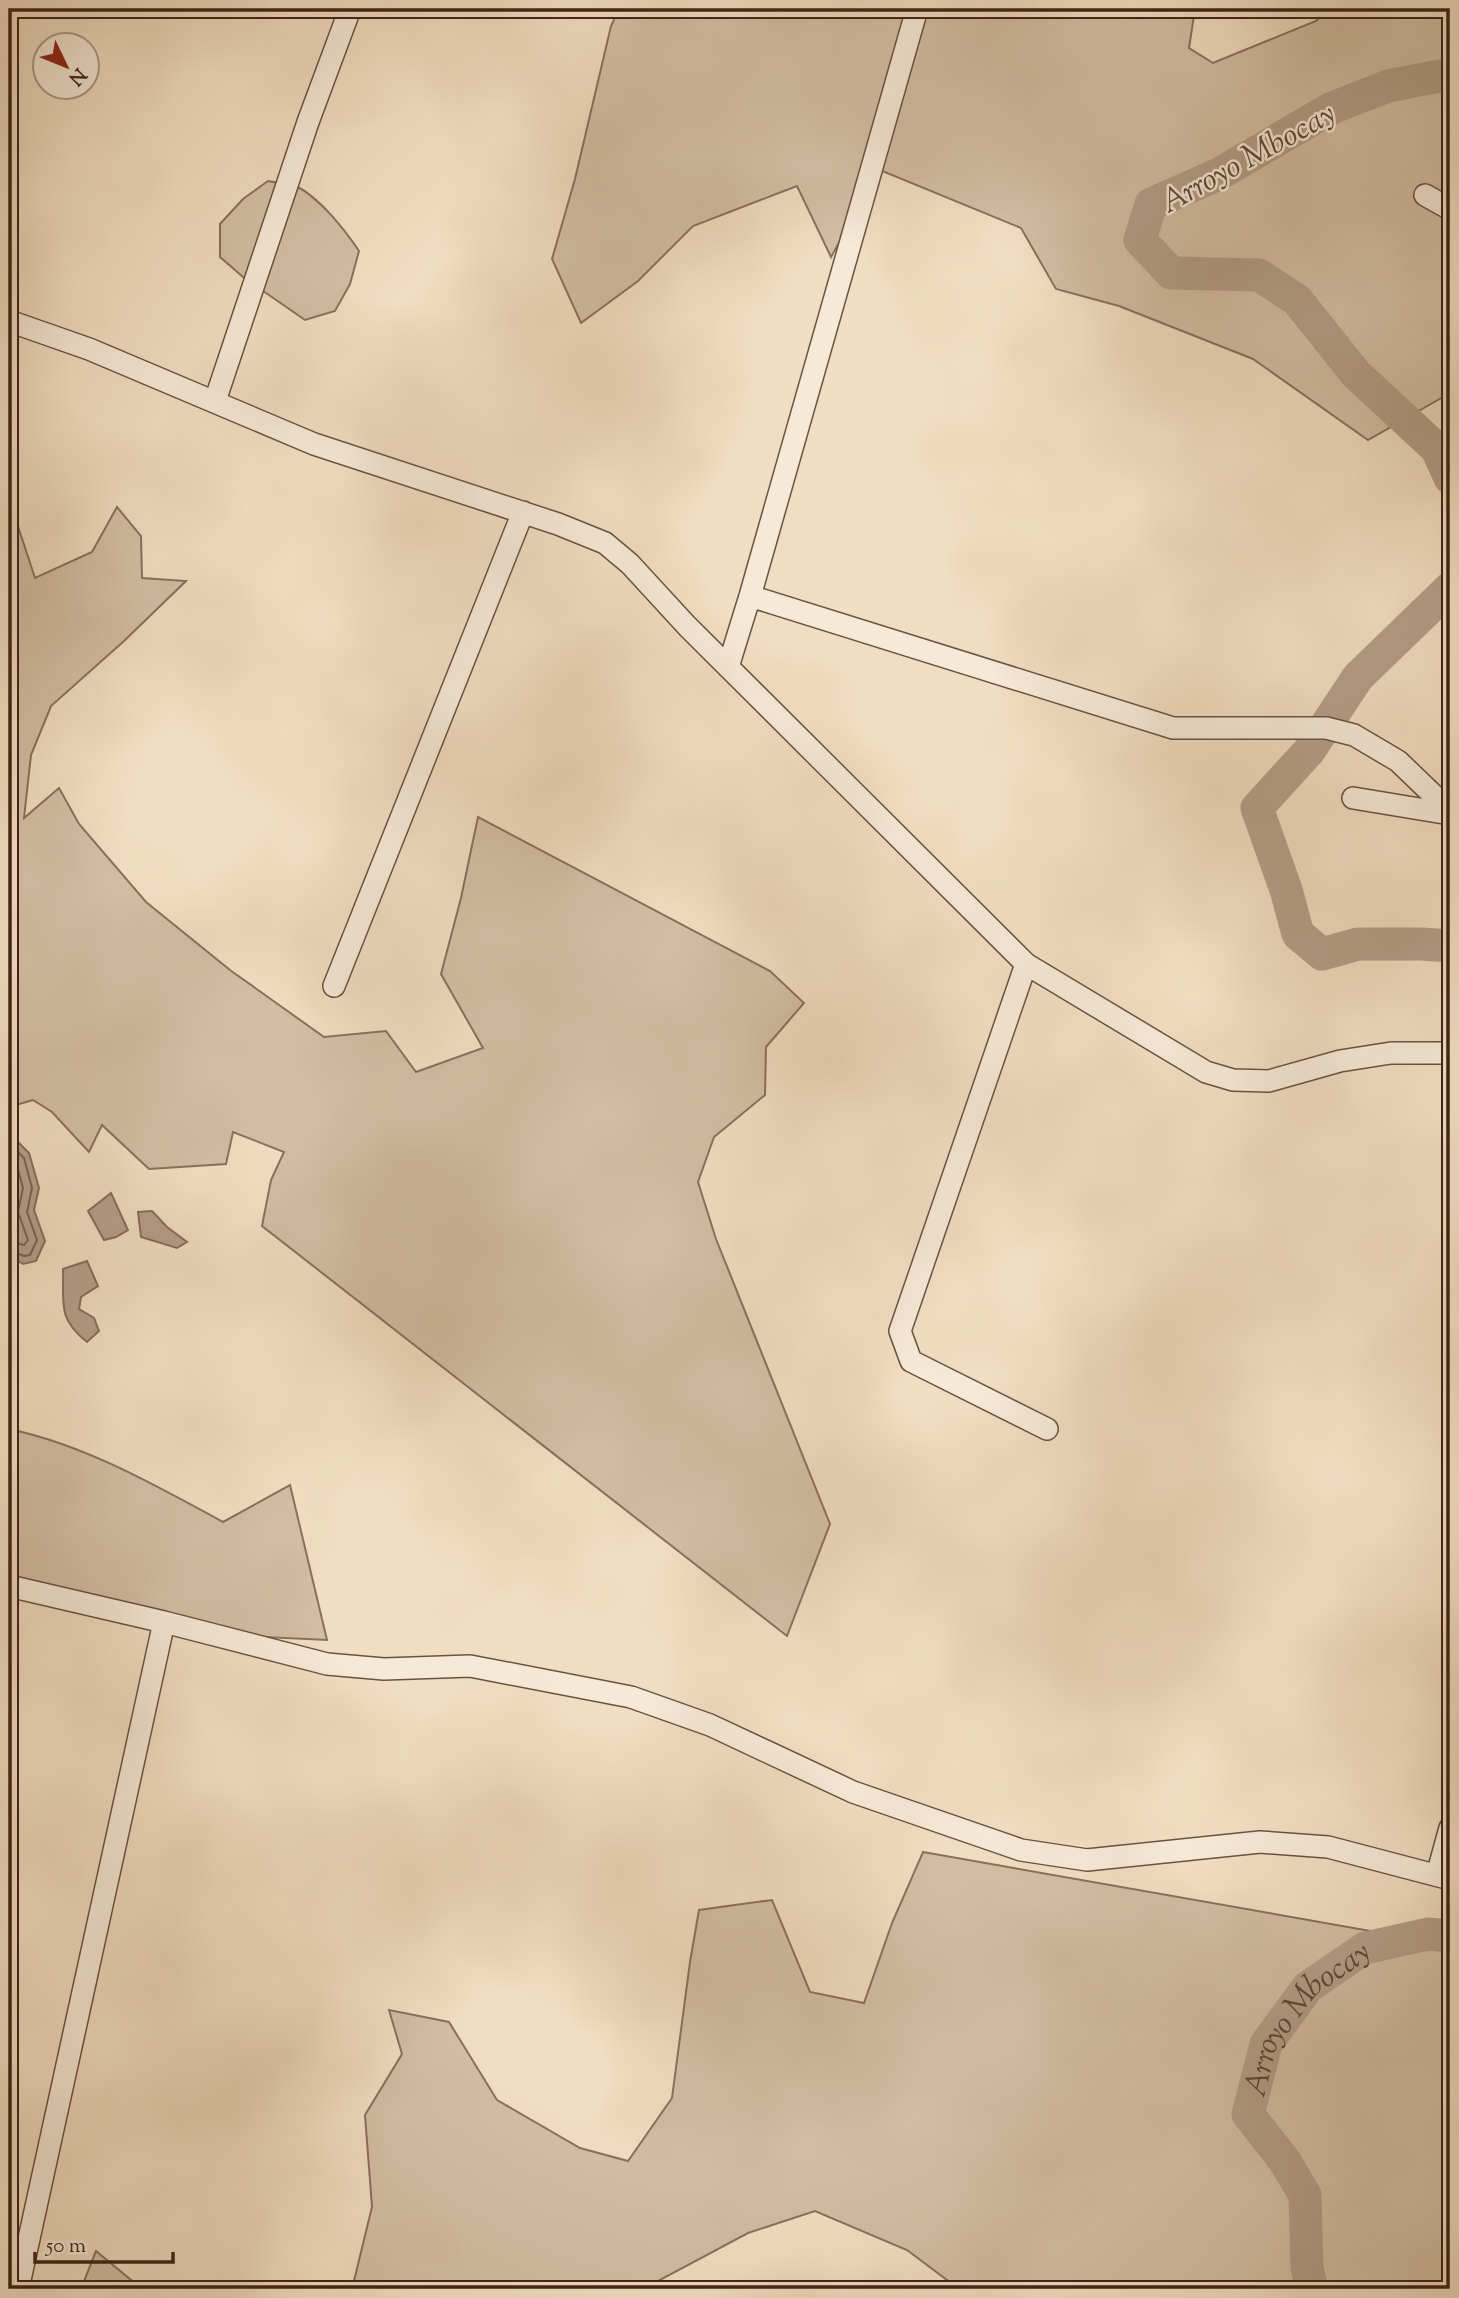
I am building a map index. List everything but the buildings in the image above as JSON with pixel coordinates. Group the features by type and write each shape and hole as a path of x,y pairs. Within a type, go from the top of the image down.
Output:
{"street":[{"path":"215,401 308,122 350,9"},
{"path":"728,667 917,9"},
{"path":"1425,195 1450,209"},
{"path":"9,321 89,349 314,444 523,512 605,542 630,564 687,626 1026,964 1206,1072 1233,1080 1269,1081 1339,1061 1391,1053 1450,1052"},
{"path":"334,986 523,512"},
{"path":"750,596 1173,729 1326,727 1354,734 1398,761 1450,813"},
{"path":"1353,798 1450,813"},
{"path":"1026,964 900,1331 911,1361 1047,1429"},
{"path":"9,1586 327,1664 384,1669 470,1666 632,1697 710,1725 853,1792 1021,1850 1087,1860 1260,1842 1328,1847 1444,1877 1450,1828"},
{"path":"18,2289 164,1622"}],"shaded area":[{"path":"619,9 1195,9 1189,48 1213,63 1316,21 1330,9 1450,9 1450,393 1368,440 1253,359 1119,306 1056,289 1021,228 880,170 831,257 797,186 693,226 638,281 581,323 552,259 575,179 611,26"},
{"path":"268,181 289,184 305,191 323,206 359,251 350,284 335,311 305,320 243,277 220,257 220,224 243,199"},
{"path":"9,499 35,578 92,552 117,507 141,536 142,578 186,581 51,706 31,755 24,818 59,788 79,824 146,902 230,970 324,1037 386,1031 416,1072 483,1048 441,974 478,817 770,971 804,1003 766,1047 765,1095 714,1137 698,1182 716,1239 830,1524 787,1636 262,1226 271,1180 284,1152 233,1132 226,1164 149,1169 102,1125 89,1152 52,1112 33,1100 9,1107"},
{"path":"9,1429 65,1445 92,1456 223,1522 290,1485 327,1640 205,1634 9,1591"},
{"path":"923,1852 1450,1945 1450,2289 959,2289 907,2250 815,2211 748,2233 643,2289 352,2289 372,2207 365,2115 402,2054 389,2010 449,2022 497,2100 580,2148 628,2161 672,2098 699,1910 772,1900 810,1992 864,2003 892,1923"},
{"path":"96,2251 142,2289 81,2289"}],"water":[{"path":"9,1133 29,1153 39,1188 34,1210 45,1241 36,1261 23,1264 9,1255"},
{"path":"111,1193 128,1230 104,1240 88,1211"},
{"path":"152,1211 187,1242 177,1248 141,1237 138,1212"},
{"path":"87,1261 98,1286 81,1297 79,1309 94,1318 99,1331 87,1342 66,1318 63,1269"}],"waterway":[{"name":"Arroyo Mbocay","path":"1450,74 1388,86 1332,108 1219,174 1151,204 1140,240 1171,273 1259,275 1297,300 1356,374 1437,449 1450,478"},
{"name":"Arroyo Mbocay","path":"1450,588 1358,677 1309,751 1257,808 1286,890 1298,934 1322,954 1358,944 1450,946"},
{"name":"Arroyo Mbocay","path":"1312,2289 1307,2268 1305,2195 1284,2160 1248,2114 1266,2044 1308,1987 1365,1948 1428,1934 1450,1936"}]}
